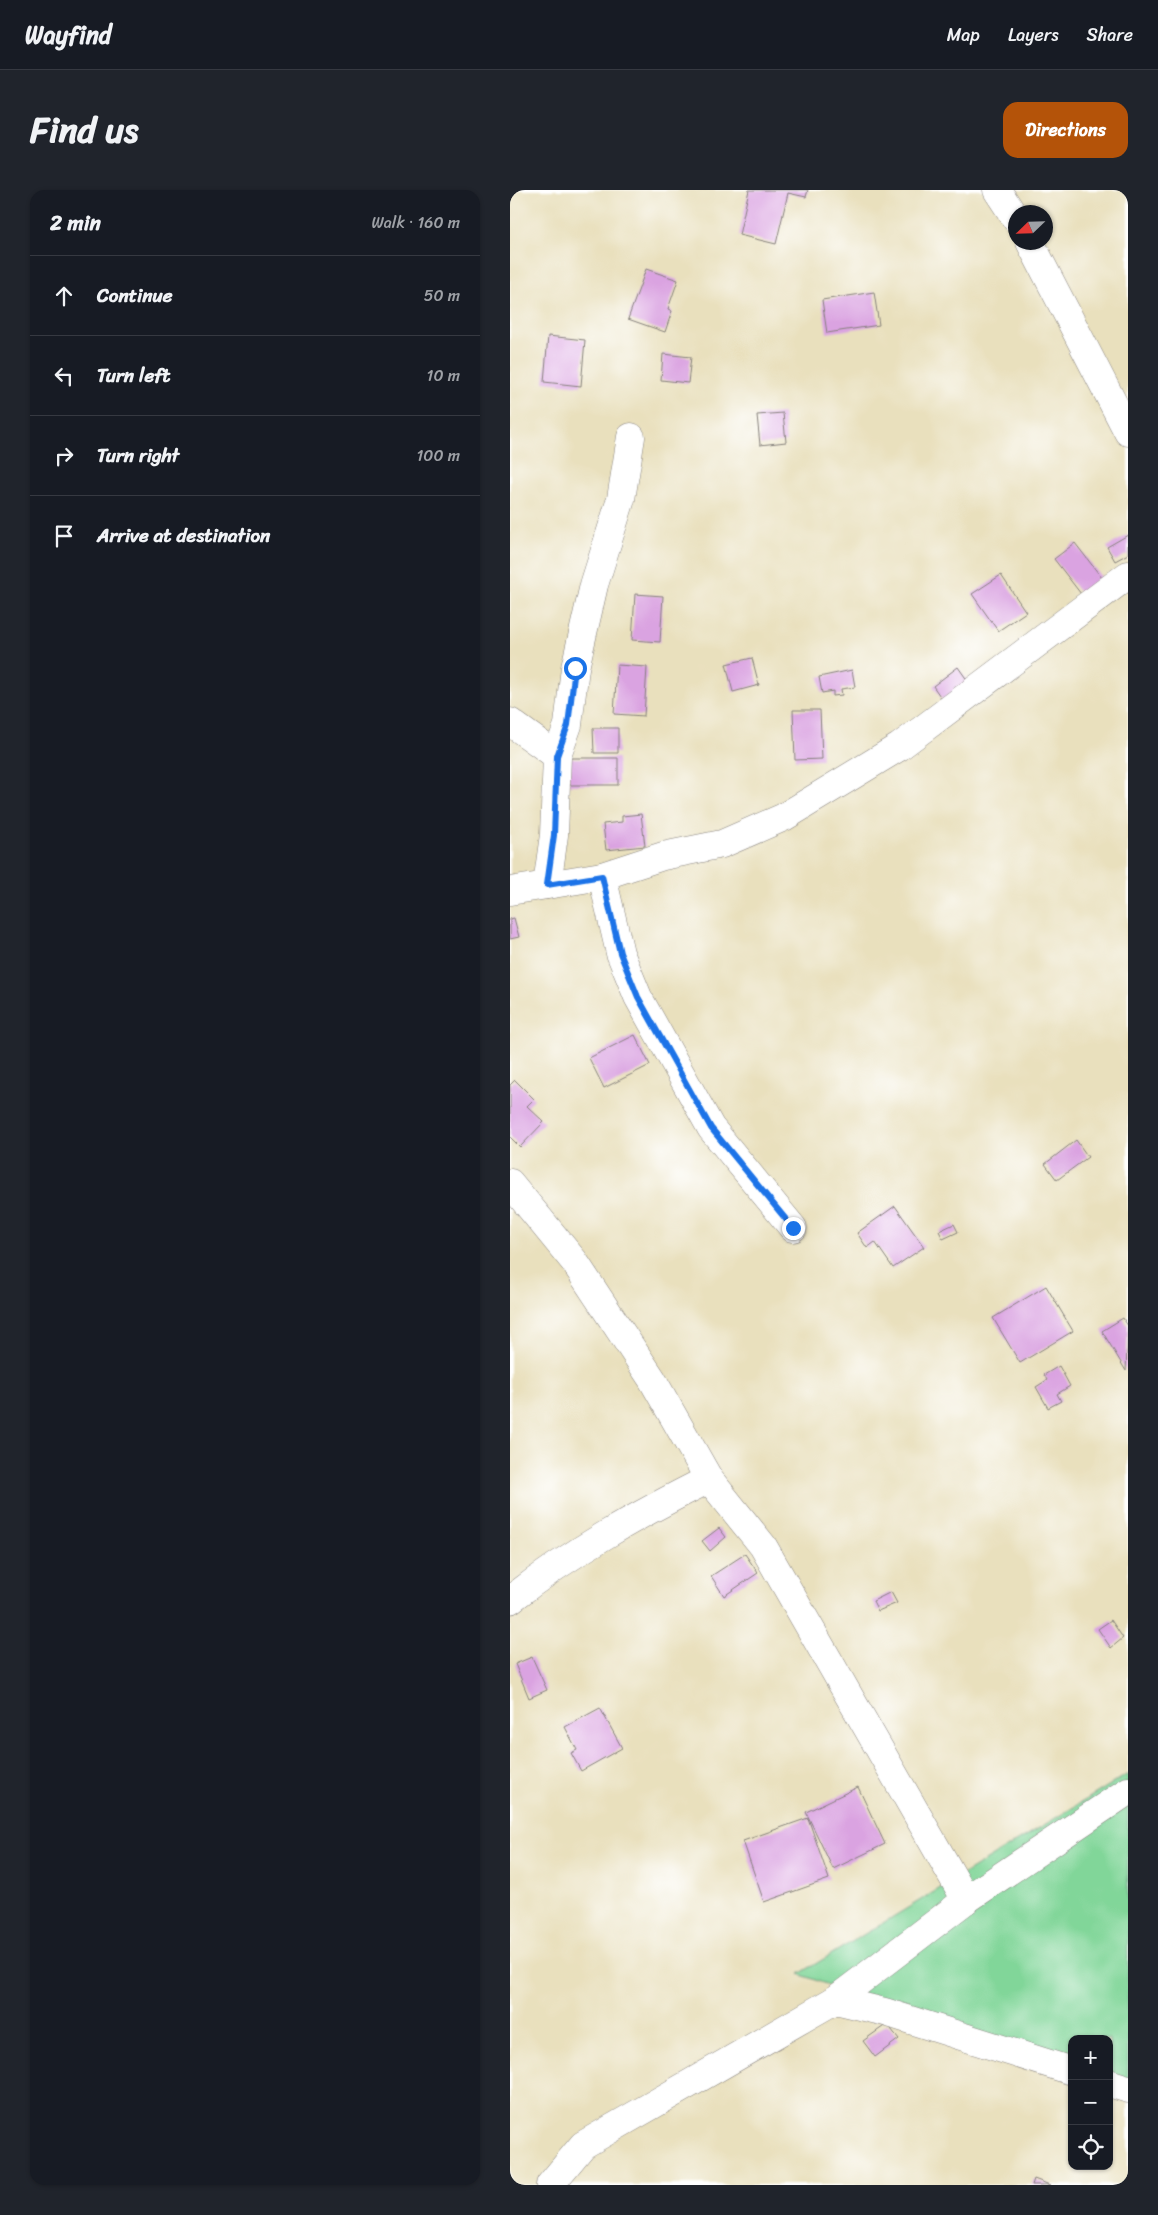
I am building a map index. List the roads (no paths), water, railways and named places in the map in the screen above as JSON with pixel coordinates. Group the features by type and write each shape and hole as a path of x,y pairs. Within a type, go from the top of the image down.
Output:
{"street":[{"path":"997,190 1008,207"},
{"path":"1034,250 1128,432"},
{"path":"547,885 554,835 557,756 568,725 575,668 594,585 622,499 631,437"},
{"path":"510,891 602,876 662,856 722,844 784,817 899,747 1128,575"},
{"path":"510,722 557,756"},
{"path":"602,876 620,953 638,997 711,1128 793,1228"},
{"path":"510,1183 574,1261 652,1379 709,1480 763,1546 966,1900"},
{"path":"510,1600 569,1558 638,1516 709,1480"},
{"path":"550,2185 583,2145 835,2000 966,1900 1128,1791"},
{"path":"835,2000 885,2012 1068,2071"},
{"path":"1113,2085 1128,2089"}]}
